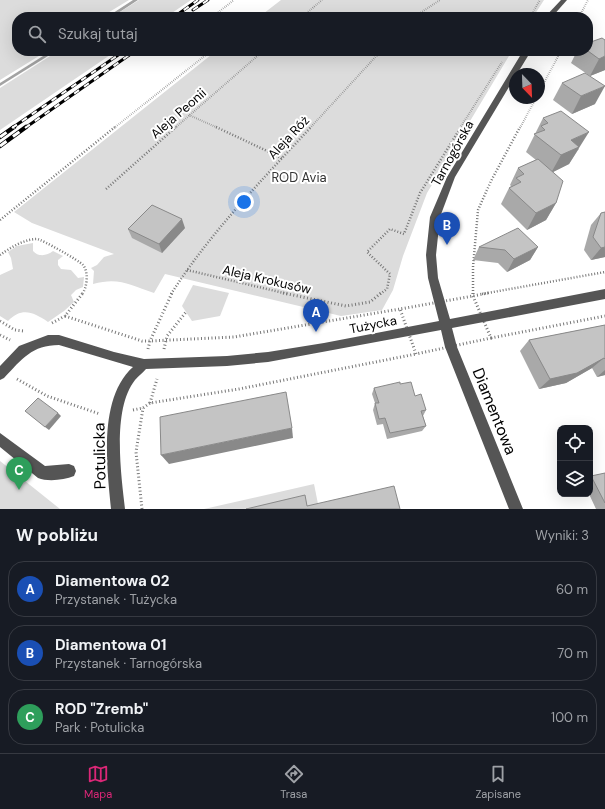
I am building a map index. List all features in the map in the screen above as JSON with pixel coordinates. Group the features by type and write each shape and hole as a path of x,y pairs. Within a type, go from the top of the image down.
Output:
{"street":[{"path":"553,12 564,0"},
{"name":"Tarnogórska","path":"446,324 431,267 432,236 435,217 451,177 524,56"},
{"name":"Tużycka","path":"2,372 23,350 48,340 59,340 114,357 144,364 227,361 268,357 605,294"},
{"name":"Diamentowa","path":"446,324 455,359 516,509"},
{"name":"Potulicka","path":"118,509 114,434 115,413 129,378 135,370 144,364"},
{"path":"0,439 43,473 69,471"}],"path":[{"path":"219,12 234,0"},
{"path":"308,12 322,0"},
{"path":"422,12 440,0"},
{"path":"533,12 540,0"},
{"path":"582,12 588,0"},
{"path":"0,220 205,56"},
{"name":"Aleja Peonii","path":"106,189 257,56"},
{"name":"Aleja Róż","path":"144,364 150,341 172,295 187,270 239,205 376,56"},
{"path":"545,81 558,56"},
{"name":"Aleja Krokusów","path":"187,270 257,288 346,306 370,302 387,289 390,274 367,252 390,229 404,234 420,192 504,58"},
{"path":"533,104 491,181 478,210 473,266 473,296 605,272"},
{"path":"189,115 282,158"},
{"path":"0,255 17,244 37,239 45,242 83,265 87,276 86,289 65,316 46,326"},
{"path":"65,316 142,341 150,341 234,337 400,309"},
{"path":"491,338 605,316"},
{"path":"0,321 15,330 26,331"},
{"path":"2,372 32,390 61,402 103,415 143,408 150,403 239,389 416,354"},
{"path":"142,509 136,452 143,408"}],"green space":[{"path":"0,0 129,0 109,12 12,12 12,56 39,56 0,80"},
{"path":"139,0 191,0 173,12 120,12"},
{"path":"281,0 544,0 536,12 265,12"},
{"path":"50,56 109,56 0,130 0,88"},
{"name":"ROD Avia","path":"210,56 509,56 427,193 403,256 393,290 382,310 341,316 165,274 154,293 124,283 110,281 93,284 94,271 91,268 97,265 104,257 114,254 32,223 14,212"},
{"path":"33,243 33,251 37,254 45,255 53,251 63,256 58,260 58,265 61,269 71,270 78,278 84,277 83,287 76,290 71,295 74,302 48,322 28,312 18,314 8,321 0,316 0,275 13,269 8,252 17,246"},
{"path":"193,285 229,293 220,316 192,321 182,306"},
{"path":"0,461 60,509 0,509"},
{"path":"314,484 319,509 204,509"}],"building":[{"path":"602,38 605,40 605,56 599,59 593,55 593,41"},
{"path":"585,73 605,86 581,96 562,83"},
{"path":"561,111 589,132 571,140 579,147 561,155 534,134 545,130 541,126 548,123 543,118"},
{"path":"538,159 563,181 556,203 536,213 509,188 521,182 516,178 524,174 518,168"},
{"path":"152,205 182,219 159,244 128,229"},
{"path":"605,212 605,247 601,248 593,237 601,213"},
{"path":"518,228 538,247 514,259 505,250 479,247"},
{"path":"605,325 605,359 604,358 577,373 550,379 529,340"},
{"path":"400,382 400,384 411,382 415,396 421,394 426,410 421,411 426,426 390,433 385,418 379,419 375,403 379,403 374,388"},
{"path":"286,392 292,428 161,455 160,417"},
{"path":"38,398 58,413 45,427 25,411"},
{"path":"605,473 605,503 593,480 593,476"},
{"path":"394,486 400,509 246,509 305,495 307,506"}],"waterway":[{"path":"117,12 136,0"},
{"path":"0,85 46,56"}],"railway":[{"path":"181,12 198,0"},
{"path":"193,10 208,0"},
{"path":"12,128 117,56"},
{"path":"25,128 128,56"},
{"path":"0,137 14,127"},
{"path":"0,146 26,127"}],"place":[{"name":"Diamentowa 01","path":"447,245"},
{"name":"Diamentowa 02","path":"316,332"},
{"name":"ROD \"Zremb\"","path":"19,490"}]}
